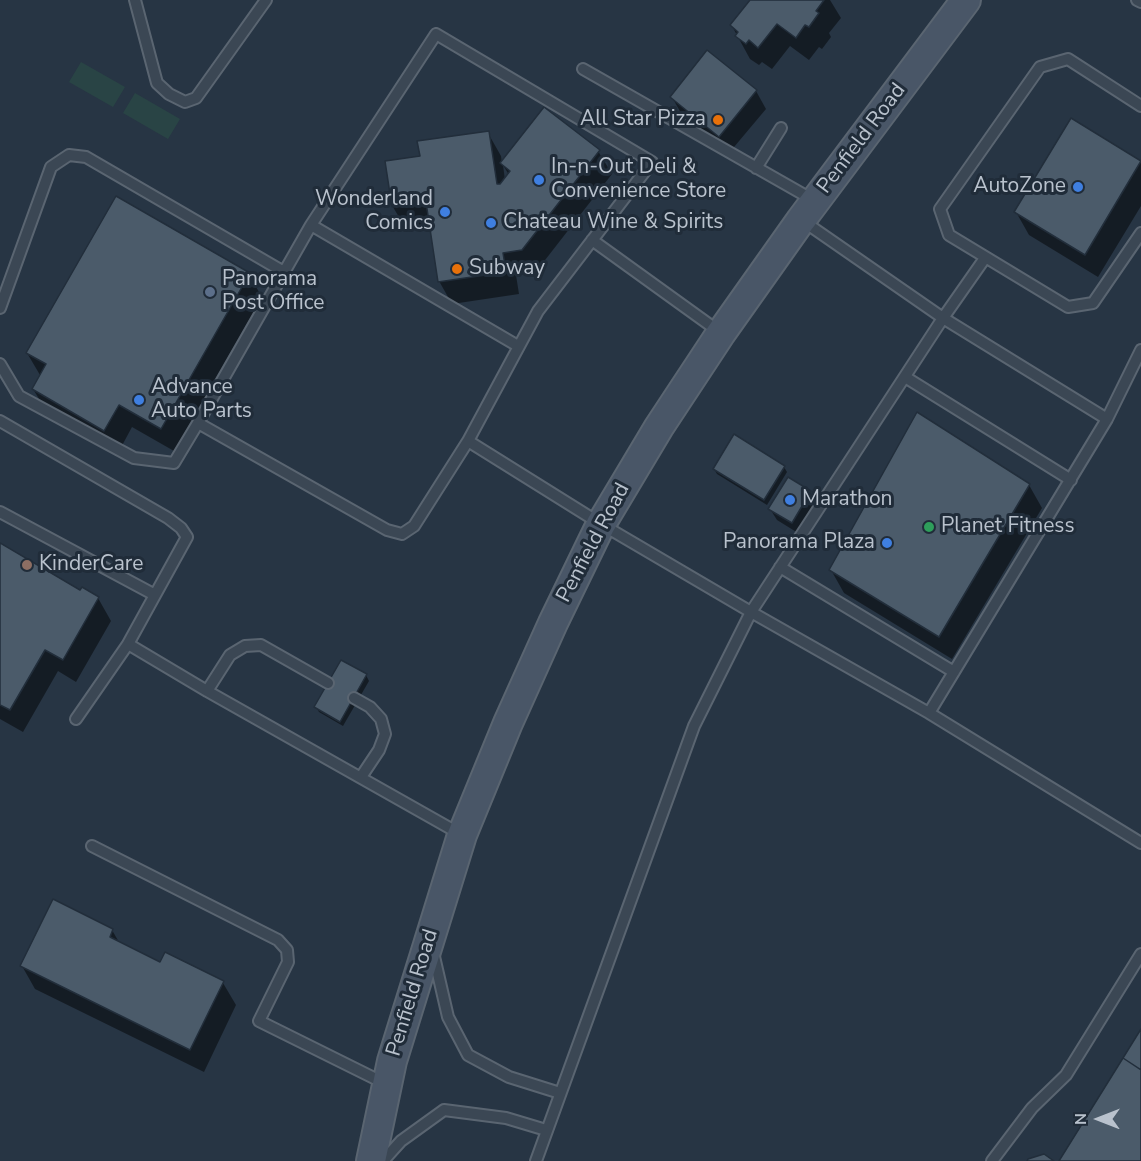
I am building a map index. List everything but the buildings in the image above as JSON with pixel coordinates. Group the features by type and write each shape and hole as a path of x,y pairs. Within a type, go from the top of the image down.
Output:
{"main road":[{"name":"Penfield Road","path":"371,1161 392,1061 462,835 508,723 601,524 659,427 721,333 808,211 966,0"}],"lane":[{"path":"135,0 157,83 169,94 185,102 196,98 266,0"},
{"path":"0,364 19,396 134,458 174,463 311,225 436,34 652,162 538,311 468,441 414,526 402,534 387,530 198,423"},
{"path":"1141,106 1068,60 1040,67 940,209 949,235 1068,308 1093,303 1141,233"},
{"path":"584,69 756,168 943,318 1107,419"},
{"path":"756,168 781,128"},
{"path":"0,308 51,167 69,155 86,157 284,272"},
{"path":"311,225 518,346"},
{"path":"592,240 721,333"},
{"path":"536,1161 694,726 751,612 943,318 985,258"},
{"path":"929,713 1107,419 1141,350"},
{"path":"904,377 1071,480"},
{"path":"0,421 168,518 181,528 187,537 128,644 76,719"},
{"path":"468,441 601,524 929,713 1141,843"},
{"path":"0,512 155,595"},
{"path":"780,567 954,672"},
{"path":"128,644 462,835"},
{"path":"207,691 230,655 245,646 261,645 328,683"},
{"path":"354,698 370,707 381,719 386,734 379,750 361,777"},
{"path":"92,846 278,940 287,950 288,962 259,1021 387,1084"},
{"path":"430,937 448,1017 468,1055 509,1077 560,1093"},
{"path":"992,1161 1032,1108 1065,1075 1141,954"},
{"path":"383,1161 401,1141 444,1110 506,1118 546,1130"}],"green space":[{"path":"81,62 125,87 113,107 69,82"},
{"path":"135,93 180,119 168,139 123,113"}],"place":[{"name":"All Star Pizza","path":"718,120"},
{"name":"In-n-Out Deli & Convenience Store","path":"539,180"},
{"name":"AutoZone","path":"1078,187"},
{"name":"Wonderland Comics","path":"445,212"},
{"name":"Chateau Wine & Spirits","path":"491,223"},
{"name":"Subway","path":"457,269"},
{"name":"Panorama Post Office","path":"210,292"},
{"name":"Advance Auto Parts","path":"139,400"},
{"name":"Marathon","path":"790,500"},
{"name":"Planet Fitness","path":"929,527"},
{"name":"Panorama Plaza","path":"887,543"},
{"name":"KinderCare","path":"27,565"}]}
